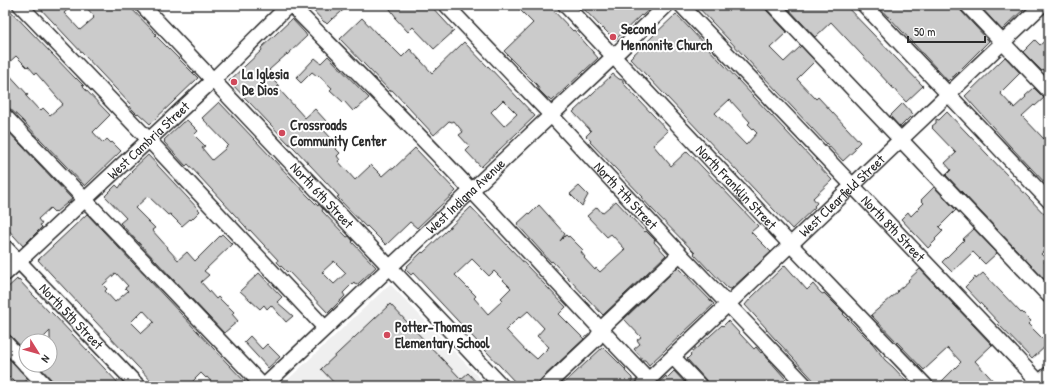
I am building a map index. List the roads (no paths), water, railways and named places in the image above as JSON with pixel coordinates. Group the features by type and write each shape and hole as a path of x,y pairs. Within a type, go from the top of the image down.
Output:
{"street":[{"path":"20,5 325,328"},
{"name":"North 6th Street","path":"142,5 502,386"},
{"path":"290,5 471,190 601,330 645,383"},
{"name":"West Cambria Street","path":"5,274 290,5"},
{"name":"North 7th Street","path":"446,5 806,386"},
{"name":"North Franklin Street","path":"565,5 926,386"},
{"name":"West Indiana Avenue","path":"264,386 667,5"},
{"name":"North 8th Street","path":"681,5 852,186 1041,381"},
{"path":"772,5 1049,296"},
{"path":"864,5 1049,201"},
{"path":"967,5 1049,91"},
{"name":"West Clearfield Street","path":"645,383 1042,5"},
{"path":"5,116 264,386"},
{"name":"North 5th Street","path":"5,247 138,386"},
{"path":"546,386 596,339 607,323 680,254"},
{"path":"5,342 18,356"},
{"path":"673,357 700,386"},
{"path":"34,373 46,386"}],"place":[{"name":"Second Mennonite Church","path":"613,37"},
{"name":"La Iglesia De Dios","path":"234,82"},
{"name":"Crossroads Community Center","path":"282,133"},
{"name":"Potter-Thomas Elementary School","path":"387,335"}]}
